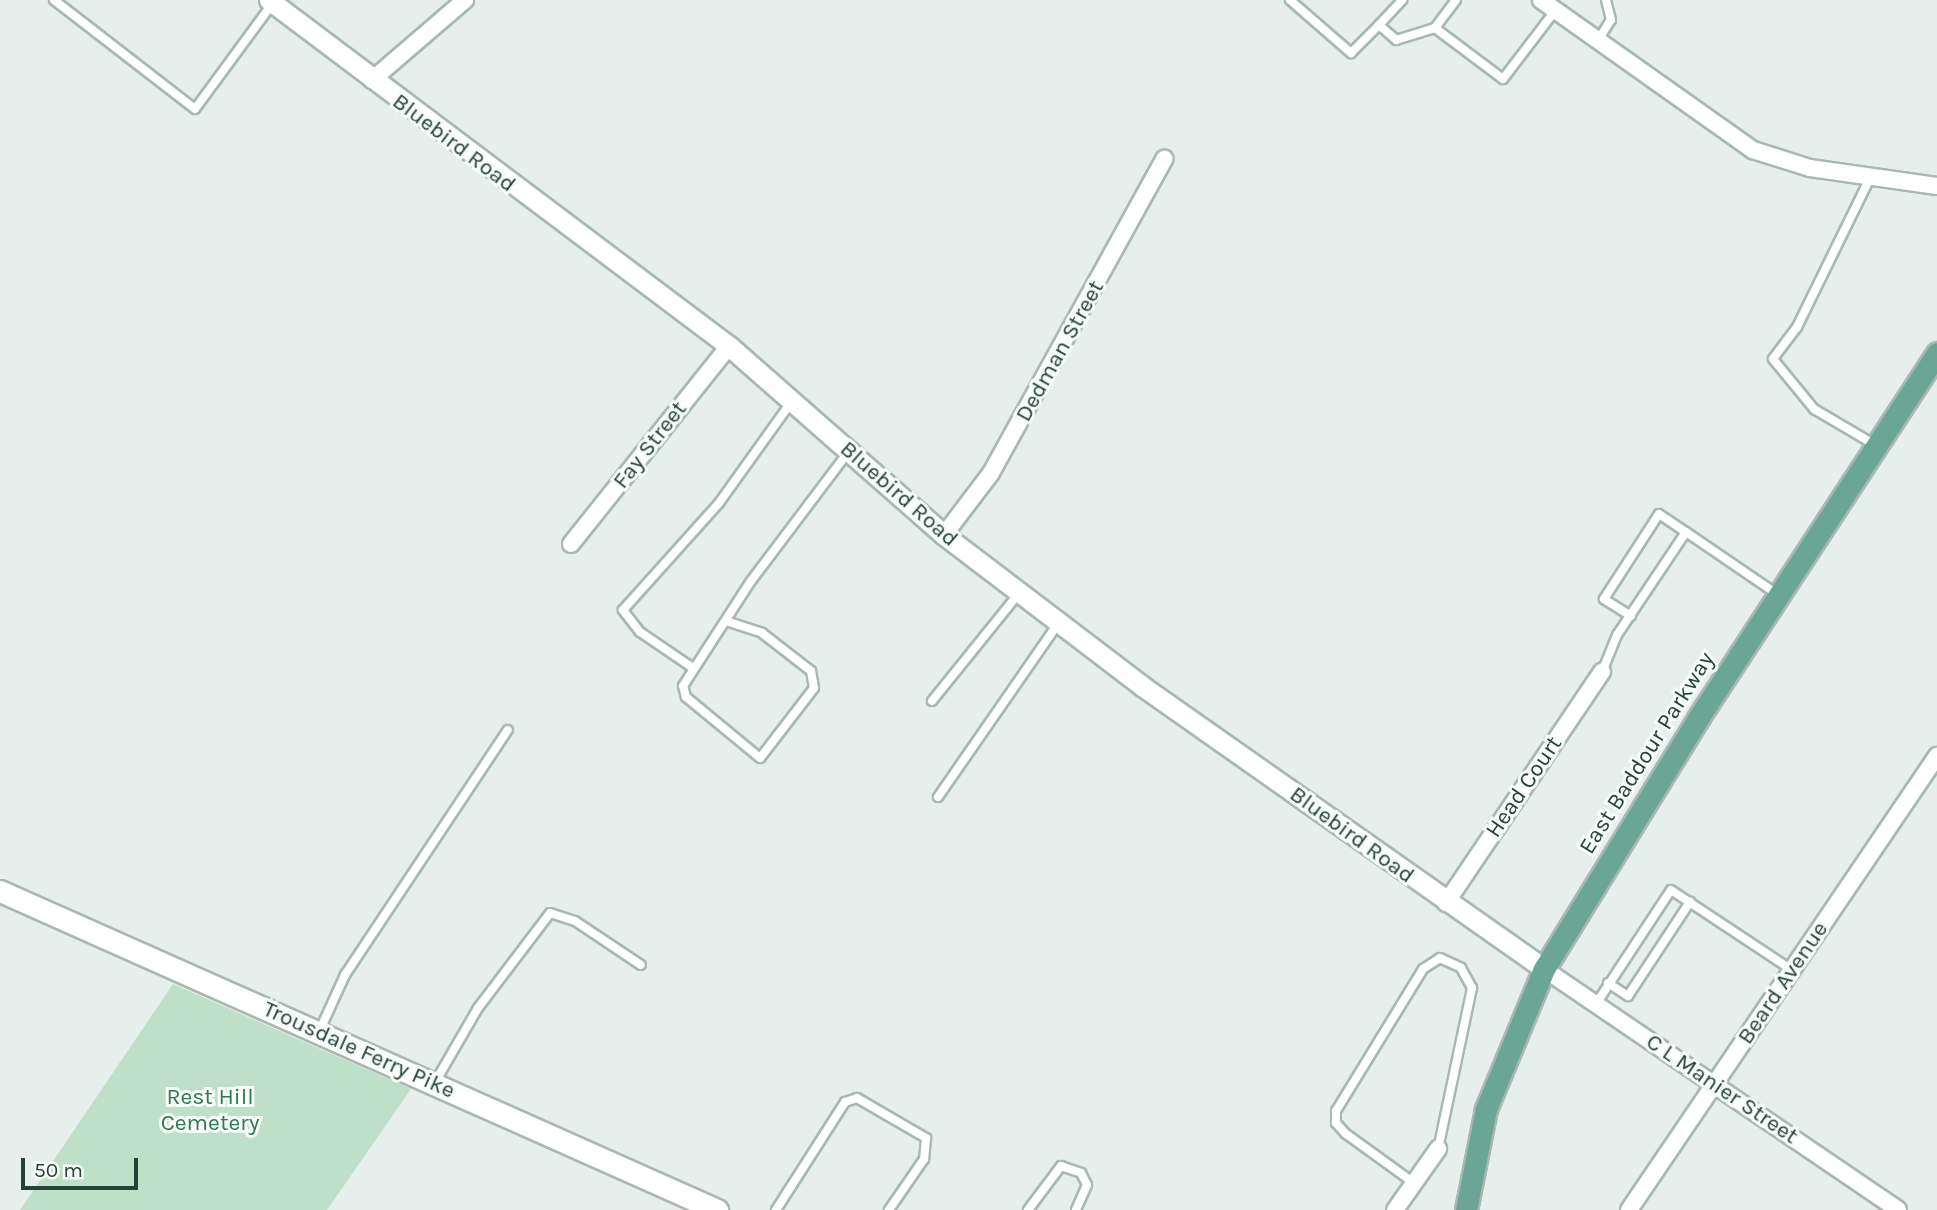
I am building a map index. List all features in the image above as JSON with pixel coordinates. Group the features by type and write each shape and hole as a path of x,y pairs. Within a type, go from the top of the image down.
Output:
{"main road":[{"name":"East Baddour Parkway","path":"1466,1210 1486,1109 1544,969 1779,596 1937,353"},
{"name":"Trousdale Ferry Pike","path":"0,891 718,1210"}],"street":[{"path":"372,80 465,0"},
{"path":"1541,0 1753,150 1810,168 1937,186"},
{"name":"Bluebird Road","path":"271,2 729,346 944,534 1059,622 1446,903 1544,969"},
{"name":"Dedman Street","path":"944,534 991,473 1164,159"},
{"name":"Fay Street","path":"571,544 729,346"},
{"name":"Head Court","path":"1446,903 1602,672"},
{"name":"Beard Avenue","path":"1629,1210 1937,756"},
{"name":"C L Manier Street","path":"1544,969 1716,1083 1898,1210"},
{"path":"1395,1210 1438,1149"}],"lane":[{"path":"54,0 195,110 271,2"},
{"path":"1290,0 1351,53 1402,0"},
{"path":"1379,24 1396,40 1435,28 1456,0"},
{"path":"1597,42 1612,20 1606,0"},
{"path":"1435,28 1503,79 1555,11"},
{"path":"1872,175 1797,327 1773,359 1814,409 1878,447"},
{"path":"692,668 633,626 623,610 644,579 719,503 792,401"},
{"path":"726,621 762,633 811,671 814,688 761,758 686,697 682,686 692,668 726,621 849,451"},
{"path":"1632,616 1604,599 1658,514 1779,596"},
{"path":"1602,672 1632,616 1686,533"},
{"path":"932,701 1020,592"},
{"path":"938,797 1059,622"},
{"path":"319,1032 345,975 508,730"},
{"path":"1596,1004 1671,890 1792,970"},
{"path":"1608,983 1628,996 1690,902"},
{"path":"434,1084 478,1008 550,913 575,921 640,965"},
{"path":"1414,1183 1346,1134 1335,1123 1336,1111 1423,969 1440,958 1461,968 1472,988 1438,1149"},
{"path":"776,1210 845,1102 857,1098 926,1138 924,1159 888,1210"},
{"path":"1028,1210 1060,1166 1081,1173 1087,1185 1076,1210"}],"green space":[{"name":"Rest Hill Cemetery","path":"173,984 411,1089 327,1210 20,1210"}]}
